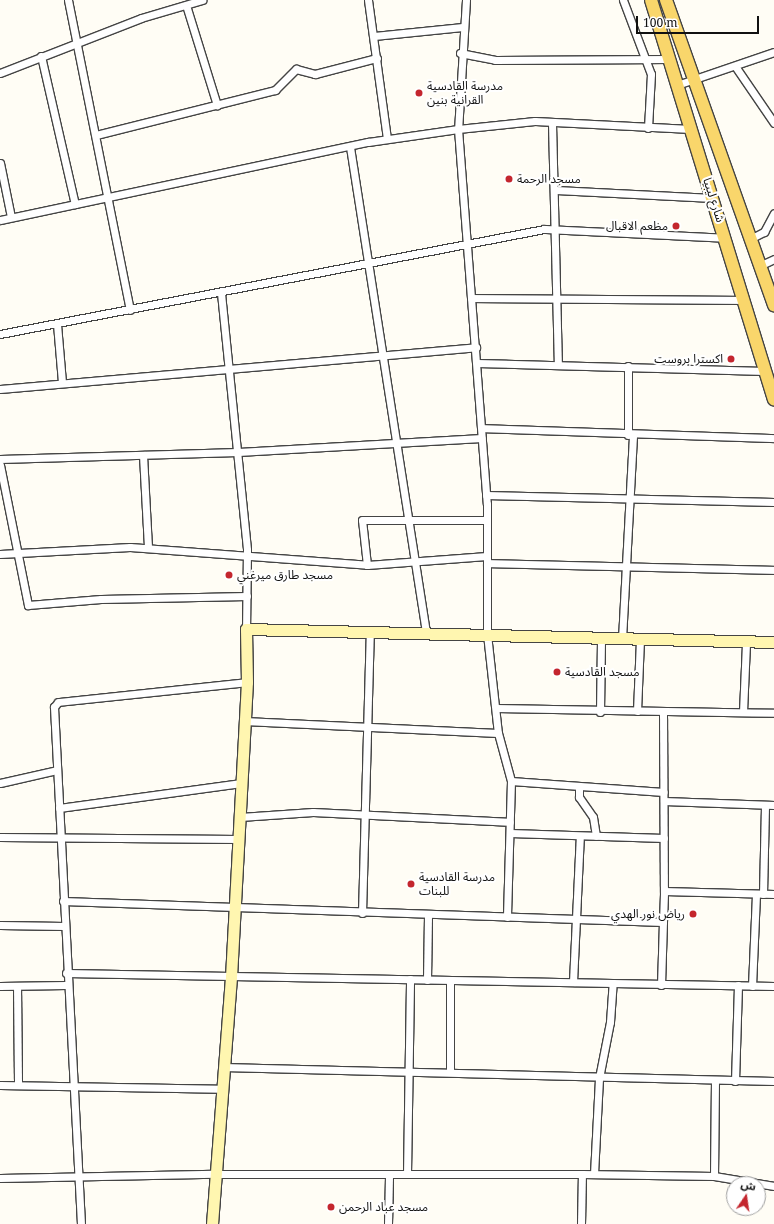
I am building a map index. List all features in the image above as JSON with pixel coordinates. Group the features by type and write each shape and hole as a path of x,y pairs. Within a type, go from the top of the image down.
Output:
{"main road":[{"name":"شارع ليبيا","path":"651,0 726,238 774,400"},
{"name":"شارع ليبيا","path":"666,0 774,305"}],"street":[{"path":"68,0 110,197 130,310"},
{"path":"0,73 77,42 202,0"},
{"path":"368,0 387,139"},
{"path":"466,0 460,53 458,129 466,244 476,347 486,495 487,634 498,733 511,781 507,917"},
{"path":"623,0 647,61 652,83 648,128"},
{"path":"186,5 217,106"},
{"path":"374,36 463,27"},
{"path":"677,85 774,52"},
{"path":"460,53 495,60 647,61 669,59"},
{"path":"41,56 75,204"},
{"path":"96,136 275,90 296,69 315,74 377,58"},
{"path":"735,66 774,123"},
{"path":"552,123 558,228 558,363"},
{"path":"0,220 387,139 458,129 552,123 691,129"},
{"path":"350,147 385,353 426,632"},
{"path":"0,163 11,217"},
{"path":"556,190 713,198"},
{"path":"750,239 764,232 774,213"},
{"path":"0,334 221,293 466,244 558,228 726,238"},
{"path":"759,266 774,259"},
{"path":"212,1224 220,1089 231,976 247,682 247,557 238,452 221,293"},
{"path":"471,298 745,300"},
{"path":"57,324 62,382"},
{"path":"0,389 228,366 476,347"},
{"path":"477,363 558,363 765,371"},
{"path":"622,638 624,566 631,498 631,435 628,366"},
{"path":"482,428 631,435 774,438"},
{"path":"0,459 238,452 482,438"},
{"path":"143,455 148,548"},
{"path":"0,465 3,489 17,553 24,598 31,606 101,599 247,596"},
{"path":"486,495 774,502"},
{"path":"367,565 362,520 410,522 487,520"},
{"path":"0,554 148,548 247,557 367,565 487,560 624,566 774,570"},
{"path":"246,629 426,632 774,642"},
{"path":"362,913 370,631"},
{"path":"600,712 601,638"},
{"path":"637,711 640,639"},
{"path":"743,712 746,642"},
{"path":"81,1224 80,1178 71,1086 54,707 58,702 247,682"},
{"path":"496,708 600,712 637,711 774,713"},
{"path":"661,984 664,891 663,712"},
{"path":"244,721 498,733"},
{"path":"0,783 57,770"},
{"path":"511,781 579,788 664,792"},
{"path":"59,808 241,783"},
{"path":"579,788 579,797 593,817 596,836"},
{"path":"664,801 774,805"},
{"path":"752,986 765,804"},
{"path":"240,817 366,814 447,821 510,822"},
{"path":"510,833 664,838"},
{"path":"573,982 580,836"},
{"path":"0,837 61,840 238,839"},
{"path":"664,891 774,894"},
{"path":"63,900 362,913 663,922"},
{"path":"427,980 428,915"},
{"path":"0,925 64,926"},
{"path":"66,973 774,986"},
{"path":"407,1174 410,979"},
{"path":"450,980 450,1072"},
{"path":"594,1174 598,1078 610,1022 613,983"},
{"path":"0,986 66,985"},
{"path":"735,1081 738,985"},
{"path":"17,986 18,1085"},
{"path":"223,1067 450,1072 715,1081 774,1081"},
{"path":"714,1176 715,1081"},
{"path":"0,1085 220,1089"},
{"path":"0,1178 80,1178 215,1174 594,1174 714,1176 774,1186"},
{"path":"581,1224 582,1174"},
{"path":"388,1224 389,1175"}],"place":[{"name":"مدرسة القادسية القرانية بنين","path":"419,93"},
{"name":"مسجد الرحمة","path":"509,179"},
{"name":"مظعم الاقبال","path":"676,226"},
{"name":"اكسترا بروست","path":"731,359"},
{"name":"مسجد طارق ميرغني","path":"229,575"},
{"name":"مسجد القادسية","path":"557,672"},
{"name":"مدرسة القادسية للبنات","path":"411,884"},
{"name":"رياض نور الهدي","path":"693,914"},
{"name":"مسجد عباد الرحمن","path":"331,1207"}]}
